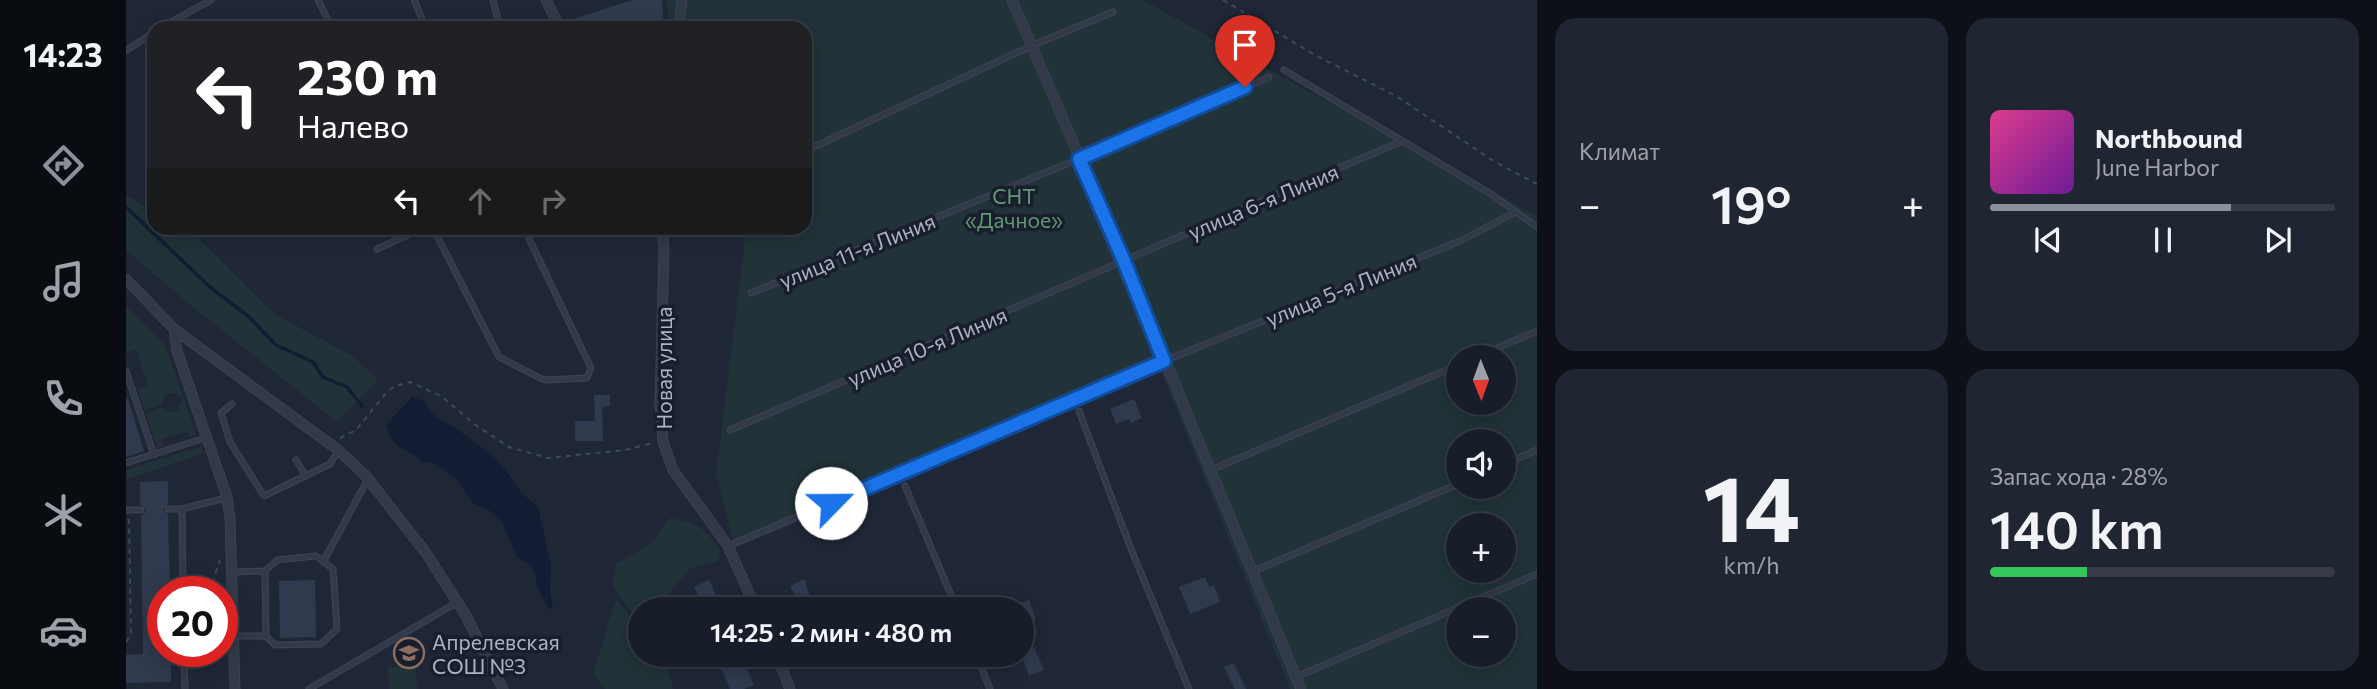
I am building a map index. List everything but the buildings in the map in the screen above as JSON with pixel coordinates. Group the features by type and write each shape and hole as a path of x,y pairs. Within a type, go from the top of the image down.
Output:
{"street":[{"path":"546,0 556,21"},
{"path":"680,21 682,0"},
{"path":"1012,0 1124,261 1301,689"},
{"name":"Новая улица","path":"662,235 664,247 660,405 663,442 673,470 728,546 751,597"},
{"path":"126,279 174,329 335,447 368,479 426,553 457,602 503,689"},
{"path":"174,329 177,351 227,497 232,576"},
{"path":"234,667 234,689"},
{"path":"781,667 790,689"}],"lane":[{"path":"173,21 212,0"},
{"path":"318,0 328,21"},
{"path":"414,0 423,21"},
{"path":"493,0 498,21"},
{"path":"812,148 1031,46 1113,12"},
{"path":"127,50 147,37"},
{"path":"1283,70 1505,203 1537,227"},
{"name":"улица 11-я Линия","path":"751,293 1079,159 1269,77"},
{"name":"улица 6-я Линия","path":"1124,261 1402,141"},
{"name":"улица 5-я Линия","path":"728,546 1164,361 1460,241 1516,212"},
{"path":"377,249 408,235"},
{"path":"437,235 499,357 544,380 587,378 591,368 527,235"},
{"name":"улица 10-я Линия","path":"730,430 1124,261"},
{"path":"1504,345 1537,331"},
{"path":"1210,471 1446,370"},
{"path":"126,371 154,455"},
{"path":"232,404 221,413 230,442 264,496 330,464 335,447"},
{"path":"1079,411 1141,574 1189,689"},
{"path":"126,463 206,438"},
{"path":"1516,459 1537,450"},
{"path":"296,460 306,476"},
{"path":"323,562 368,479"},
{"path":"905,486 952,597"},
{"path":"1254,571 1446,489"},
{"path":"168,509 181,509 227,497"},
{"path":"181,509 183,576"},
{"path":"127,510 141,510"},
{"path":"232,572 265,571 277,560 316,556 333,569 337,629 320,644 275,645 267,636 265,571"},
{"path":"1296,677 1537,574"},
{"path":"309,689 457,602"},
{"path":"238,636 267,636"},
{"path":"184,667 185,689"},
{"path":"981,667 990,689"}],"path":[{"path":"1223,0 1315,55 1396,96 1495,162 1537,184"},
{"path":"335,447 356,430 386,393 395,386 410,382 441,396 477,426 509,447 548,458 625,450 663,442"},
{"path":"126,642 131,635 127,510"},
{"path":"214,576 220,560"}],"green space":[{"name":"СНТ «Дачное»","path":"667,0 1142,0 1537,216 1537,689 1290,689 1161,371 735,548 716,475 745,239 732,235 812,235 812,21 668,21"},
{"path":"126,195 147,207 147,235 195,235 276,315 354,357 378,380 337,422 126,250"},
{"path":"126,306 165,345 196,435 190,437 187,431 161,439 163,446 158,448 146,414 163,407 169,412 177,411 182,401 178,394 170,393 164,396 162,404 145,410 138,390 148,386 136,350 126,353"},
{"path":"201,448 204,453 126,479 126,470"},
{"path":"670,518 700,527 720,551 717,561 689,569 666,597 628,597 628,608 612,585 616,564 652,543"},
{"path":"616,599 628,614 628,667 667,667 673,689 605,689 593,674"},
{"path":"416,666 417,689 389,689 388,667"}],"water":[{"path":"412,397 424,401 436,417 491,455 539,510 551,565 550,594 553,605 550,610 536,585 536,575 531,566 517,557 502,522 490,511 473,503 457,480 435,463 422,462 392,439 386,425"}],"waterway":[{"path":"126,207 147,227"},
{"path":"155,235 211,288 248,316 276,345 313,362 323,377 347,387 362,406"}],"place":[{"name":"Апрелевская СОШ №3","path":"409,653"}],"route":[{"path":"831,503 1164,361 1079,159 1245,87"}]}
